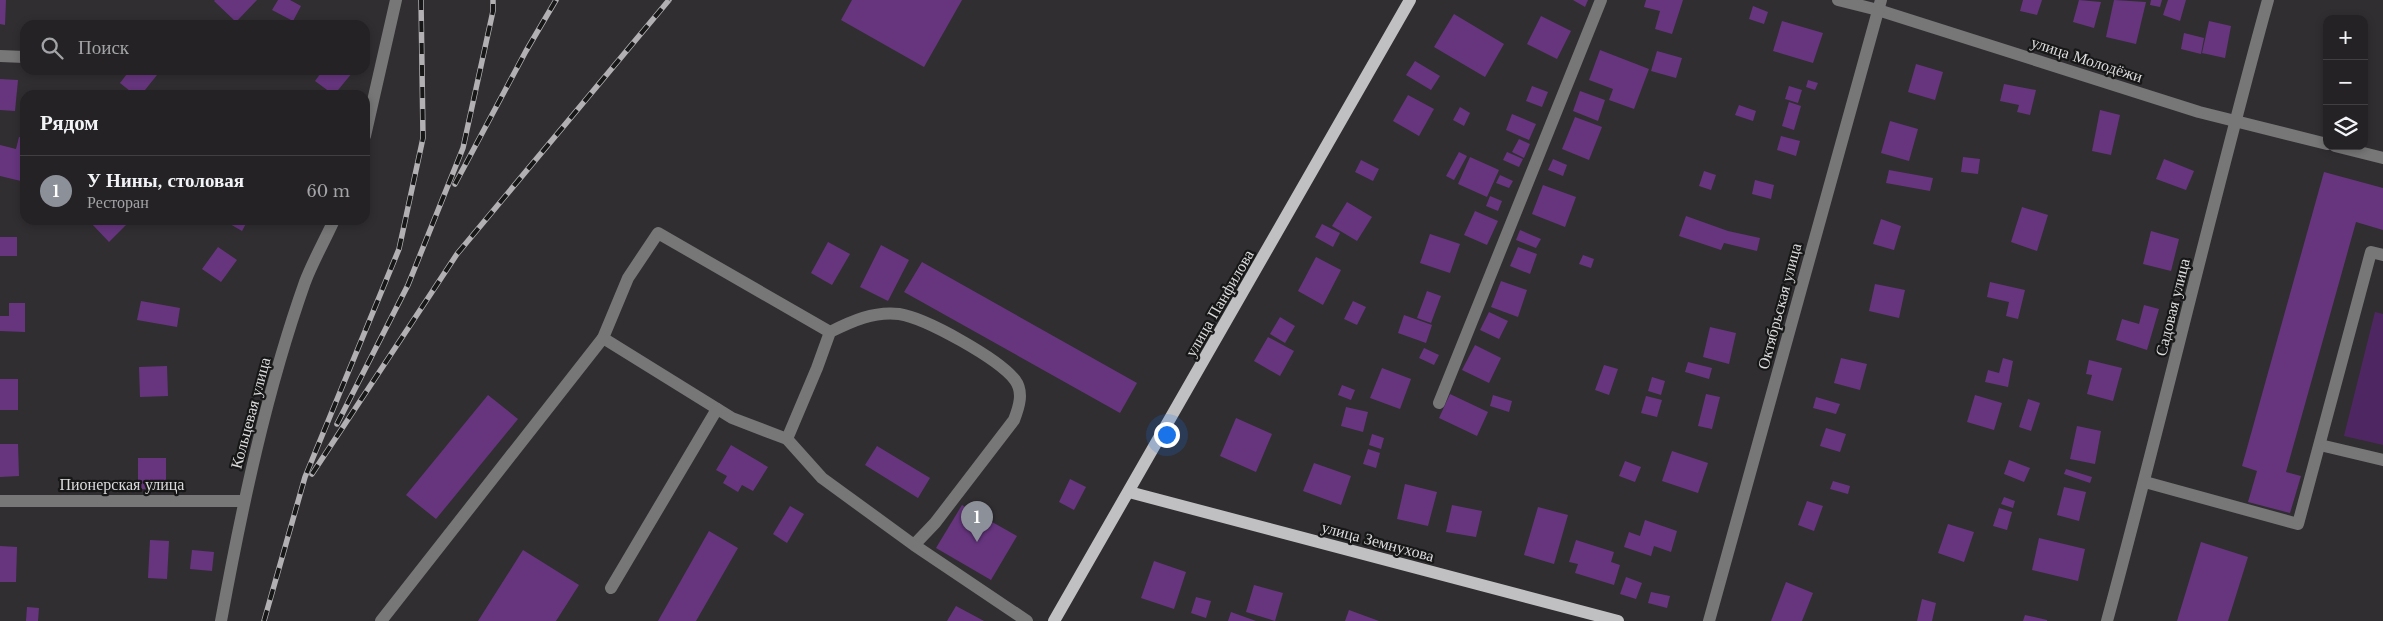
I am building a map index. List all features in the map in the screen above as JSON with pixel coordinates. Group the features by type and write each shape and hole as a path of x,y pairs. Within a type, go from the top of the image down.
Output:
{"main road":[{"name":"улица Панфилова","path":"1054,621 1410,0"},
{"name":"улица Земнухова","path":"1129,492 1618,621"}],"street":[{"path":"1439,403 1601,0"},
{"name":"улица Молодёжи","path":"1838,0 1879,5 2234,122 2323,143"},
{"name":"Садовая улица","path":"2107,621 2145,482 2234,122 2268,0"},
{"path":"370,112 393,2"},
{"name":"Октябрьская улица","path":"1709,621 1879,5"},
{"path":"0,56 20,57"},
{"path":"2351,150 2383,158"},
{"name":"Кольцевая улица","path":"221,621 244,501 270,396 306,280 332,225"},
{"path":"380,621 602,338 628,278 658,233 830,332"},
{"path":"2145,482 2298,524 2371,252 2383,255"},
{"path":"787,439 830,332 872,314 899,314 924,321 989,358 1016,381 1021,401 1014,420 935,523 914,545"},
{"path":"602,338 732,418 787,439 822,478 914,545 1027,621"},
{"path":"611,588 717,409"},
{"path":"2320,445 2383,460"},
{"name":"Пионерская улица","path":"0,501 244,501"}],"shaded area":[{"path":"2375,312 2383,314 2383,445 2344,436"}],"building":[{"path":"0,0 6,0 5,25 0,24"},
{"path":"257,0 238,20 234,20 214,1"},
{"path":"278,0 290,0 301,6 294,20 272,10"},
{"path":"852,0 962,0 924,67 841,20"},
{"path":"1573,0 1588,0 1585,7"},
{"path":"1646,0 1683,0 1672,34 1655,29 1660,11 1644,7"},
{"path":"2023,0 2042,0 2037,15 2020,11"},
{"path":"2079,0 2101,2 2094,28 2073,22"},
{"path":"2114,0 2146,2 2136,44 2106,37"},
{"path":"2151,0 2162,0 2160,7 2150,5"},
{"path":"2168,0 2186,0 2180,21 2163,15"},
{"path":"1753,6 1768,12 1764,24 1749,19"},
{"path":"1454,14 1504,44 1485,77 1434,47"},
{"path":"1541,16 1571,31 1557,59 1527,44"},
{"path":"1782,21 1823,33 1813,63 1773,51"},
{"path":"2209,21 2231,26 2225,58 2202,53"},
{"path":"2184,33 2204,38 2201,54 2181,49"},
{"path":"1600,50 1649,69 1634,109 1609,100 1613,89 1589,80"},
{"path":"1657,51 1682,58 1676,78 1651,71"},
{"path":"1415,61 1440,76 1431,90 1406,75"},
{"path":"1916,64 1943,72 1935,100 1908,92"},
{"path":"126,75 157,75 145,90 129,90 120,83"},
{"path":"319,75 350,75 338,90 327,90 315,81"},
{"path":"0,79 18,80 15,111 0,110"},
{"path":"1808,80 1818,83 1815,90 1806,87"},
{"path":"2004,84 2036,90 2030,115 2017,112 2019,105 2000,101"},
{"path":"1532,86 1548,92 1542,107 1526,101"},
{"path":"1789,86 1802,90 1798,103 1785,99"},
{"path":"1580,91 1605,100 1598,121 1573,111"},
{"path":"1408,95 1434,109 1419,136 1393,121"},
{"path":"1789,102 1801,106 1794,130 1782,126"},
{"path":"1739,105 1756,111 1753,121 1735,115"},
{"path":"1460,107 1470,113 1464,126 1453,120"},
{"path":"2100,110 2120,115 2111,155 2092,151"},
{"path":"1512,114 1536,124 1529,140 1506,130"},
{"path":"1575,117 1602,127 1589,160 1562,149"},
{"path":"1890,121 1918,129 1909,161 1881,153"},
{"path":"1781,136 1800,141 1796,156 1777,150"},
{"path":"20,137 20,181 0,176 0,145 16,149"},
{"path":"1519,139 1530,144 1524,158 1512,152"},
{"path":"1459,152 1467,156 1454,180 1446,176"},
{"path":"1507,152 1523,159 1519,167 1503,160"},
{"path":"1470,157 1499,170 1487,197 1458,184"},
{"path":"1963,157 1980,159 1978,174 1961,172"},
{"path":"1553,159 1567,165 1563,176 1548,170"},
{"path":"2164,159 2194,171 2186,190 2156,179"},
{"path":"1361,160 1379,169 1373,181 1355,172"},
{"path":"1889,170 1933,178 1930,191 1886,183"},
{"path":"1704,171 1716,175 1711,190 1699,186"},
{"path":"2324,172 2383,188 2383,230 2356,222 2286,472 2301,476 2290,513 2248,502 2257,471 2242,466"},
{"path":"1500,175 1513,181 1509,188 1496,183"},
{"path":"1755,180 1774,185 1771,199 1752,194"},
{"path":"1543,185 1576,197 1565,227 1532,214"},
{"path":"1490,196 1502,201 1498,211 1486,206"},
{"path":"1347,202 1372,217 1357,241 1332,226"},
{"path":"2022,207 2048,215 2037,251 2011,242"},
{"path":"1475,211 1498,221 1487,245 1464,235"},
{"path":"1686,216 1728,231 1760,238 1757,251 1724,243 1721,250 1679,236"},
{"path":"1881,219 1901,226 1894,250 1873,244"},
{"path":"1322,224 1340,233 1333,247 1315,237"},
{"path":"93,225 126,225 109,242"},
{"path":"232,225 245,225 242,231"},
{"path":"1520,230 1541,239 1536,248 1516,240"},
{"path":"2151,231 2179,239 2171,271 2143,264"},
{"path":"1430,234 1460,244 1450,273 1420,263"},
{"path":"0,237 17,237 17,256 0,256"},
{"path":"828,242 850,254 832,285 811,273"},
{"path":"881,245 909,260 888,301 860,287"},
{"path":"218,247 237,260 221,282 202,269"},
{"path":"1518,247 1537,254 1530,274 1510,266"},
{"path":"1583,255 1594,259 1591,268 1579,264"},
{"path":"1316,257 1341,270 1323,305 1298,291"},
{"path":"922,262 1137,383 1120,413 904,292"},
{"path":"1501,281 1527,290 1518,317 1491,307"},
{"path":"1990,282 2025,290 2018,319 2006,316 2009,302 1987,297"},
{"path":"1875,284 1905,290 1899,318 1869,311"},
{"path":"1427,291 1441,296 1431,323 1417,318"},
{"path":"141,301 180,308 177,327 137,320"},
{"path":"1353,301 1366,307 1357,325 1344,319"},
{"path":"9,303 25,303 25,332 0,331 0,316 9,316"},
{"path":"2144,305 2159,309 2147,350 2116,340 2122,319 2139,324"},
{"path":"1489,312 1508,321 1499,339 1480,330"},
{"path":"1404,315 1432,325 1426,343 1398,333"},
{"path":"1280,317 1295,326 1285,343 1270,334"},
{"path":"1710,327 1736,333 1729,364 1703,357"},
{"path":"1268,337 1294,351 1280,376 1254,361"},
{"path":"1475,345 1501,358 1489,383 1462,370"},
{"path":"1424,348 1439,355 1434,365 1419,358"},
{"path":"1841,358 1867,364 1860,390 1834,383"},
{"path":"2003,358 2013,361 2008,387 1985,382 1988,370 1999,373"},
{"path":"2089,360 2122,368 2113,401 2087,394 2092,375 2086,374"},
{"path":"1688,362 1712,368 1709,379 1685,372"},
{"path":"1604,365 1618,369 1609,395 1595,390"},
{"path":"167,366 168,396 140,397 139,367"},
{"path":"1382,368 1411,379 1400,409 1370,398"},
{"path":"1652,377 1665,381 1661,395 1648,391"},
{"path":"0,379 18,379 18,410 0,410"},
{"path":"1342,385 1355,390 1351,400 1338,395"},
{"path":"1450,394 1488,412 1477,436 1439,418"},
{"path":"1706,394 1720,397 1712,429 1698,426"},
{"path":"488,395 518,419 436,519 406,495"},
{"path":"1493,395 1512,401 1509,412 1490,406"},
{"path":"1975,395 2002,403 1994,430 1967,422"},
{"path":"1646,396 1662,400 1657,417 1641,413"},
{"path":"1816,397 1840,404 1836,414 1813,408"},
{"path":"2028,399 2040,403 2031,431 2019,427"},
{"path":"1346,407 1368,412 1363,432 1341,426"},
{"path":"1236,418 1272,434 1256,472 1220,456"},
{"path":"2077,426 2101,431 2095,464 2070,459"},
{"path":"1826,428 1846,434 1840,452 1820,446"},
{"path":"1372,434 1384,438 1381,449 1369,445"},
{"path":"0,444 18,444 19,476 0,477"},
{"path":"731,445 768,467 753,491 742,485 738,492 723,483 727,476 716,470"},
{"path":"877,446 930,478 918,498 865,465"},
{"path":"1368,449 1380,453 1376,468 1363,464"},
{"path":"1672,451 1708,463 1698,493 1662,481"},
{"path":"138,458 166,458 166,489 138,489"},
{"path":"2009,460 2030,468 2024,482 2004,474"},
{"path":"1625,461 1641,467 1635,482 1619,476"},
{"path":"1314,463 1351,476 1341,505 1303,491"},
{"path":"2066,469 2092,477 2090,483 2064,474"},
{"path":"1070,479 1086,487 1074,510 1059,502"},
{"path":"1833,481 1850,486 1848,494 1830,489"},
{"path":"1405,484 1437,492 1428,526 1397,519"},
{"path":"2064,487 2086,492 2079,521 2057,515"},
{"path":"2004,497 2015,501 2013,508 2001,504"},
{"path":"1807,501 1823,506 1814,531 1798,525"},
{"path":"962,505 1017,536 991,580 936,548"},
{"path":"1452,505 1482,511 1476,537 1446,532"},
{"path":"790,506 804,514 787,543 773,534"},
{"path":"1538,507 1568,515 1554,564 1524,555"},
{"path":"1999,508 2012,512 2007,530 1993,526"},
{"path":"1645,520 1677,531 1671,552 1654,546 1651,556 1624,547 1629,532 1640,536"},
{"path":"1948,524 1974,532 1964,562 1938,553"},
{"path":"709,531 738,548 696,621 658,621"},
{"path":"2039,538 2085,549 2078,581 2032,570"},
{"path":"150,540 169,541 167,579 148,578"},
{"path":"1576,540 1614,552 1611,562 1620,565 1614,585 1575,573 1578,564 1569,562"},
{"path":"2201,542 2248,557 2228,621 2177,621"},
{"path":"0,546 17,547 16,582 0,582"},
{"path":"192,550 214,552 212,571 190,569"},
{"path":"523,550 579,585 556,621 478,621"},
{"path":"1154,561 1186,572 1174,609 1141,598"},
{"path":"1626,577 1642,583 1636,599 1620,594"},
{"path":"1786,582 1813,593 1802,621 1771,621"},
{"path":"1254,585 1283,593 1275,621 1246,612"},
{"path":"1651,592 1670,596 1667,608 1648,603"},
{"path":"1196,597 1211,601 1206,618 1191,613"},
{"path":"1922,599 1936,603 1932,621 1917,621"},
{"path":"956,606 984,621 947,621"},
{"path":"27,607 39,608 38,621 26,621"},
{"path":"1349,610 1379,621 1345,621"},
{"path":"1231,612 1256,621 1228,621"},
{"path":"2025,615 2047,620 2047,621 2023,621"}],"railway":[{"path":"264,621 305,477 399,249 423,138 421,0"},
{"path":"337,424 408,285 463,148 493,11 493,0"},
{"path":"455,184 526,51 556,0"},
{"path":"312,474 457,254 669,0"}],"place":[{"name":"У Нины, столовая","path":"977,542"}]}
